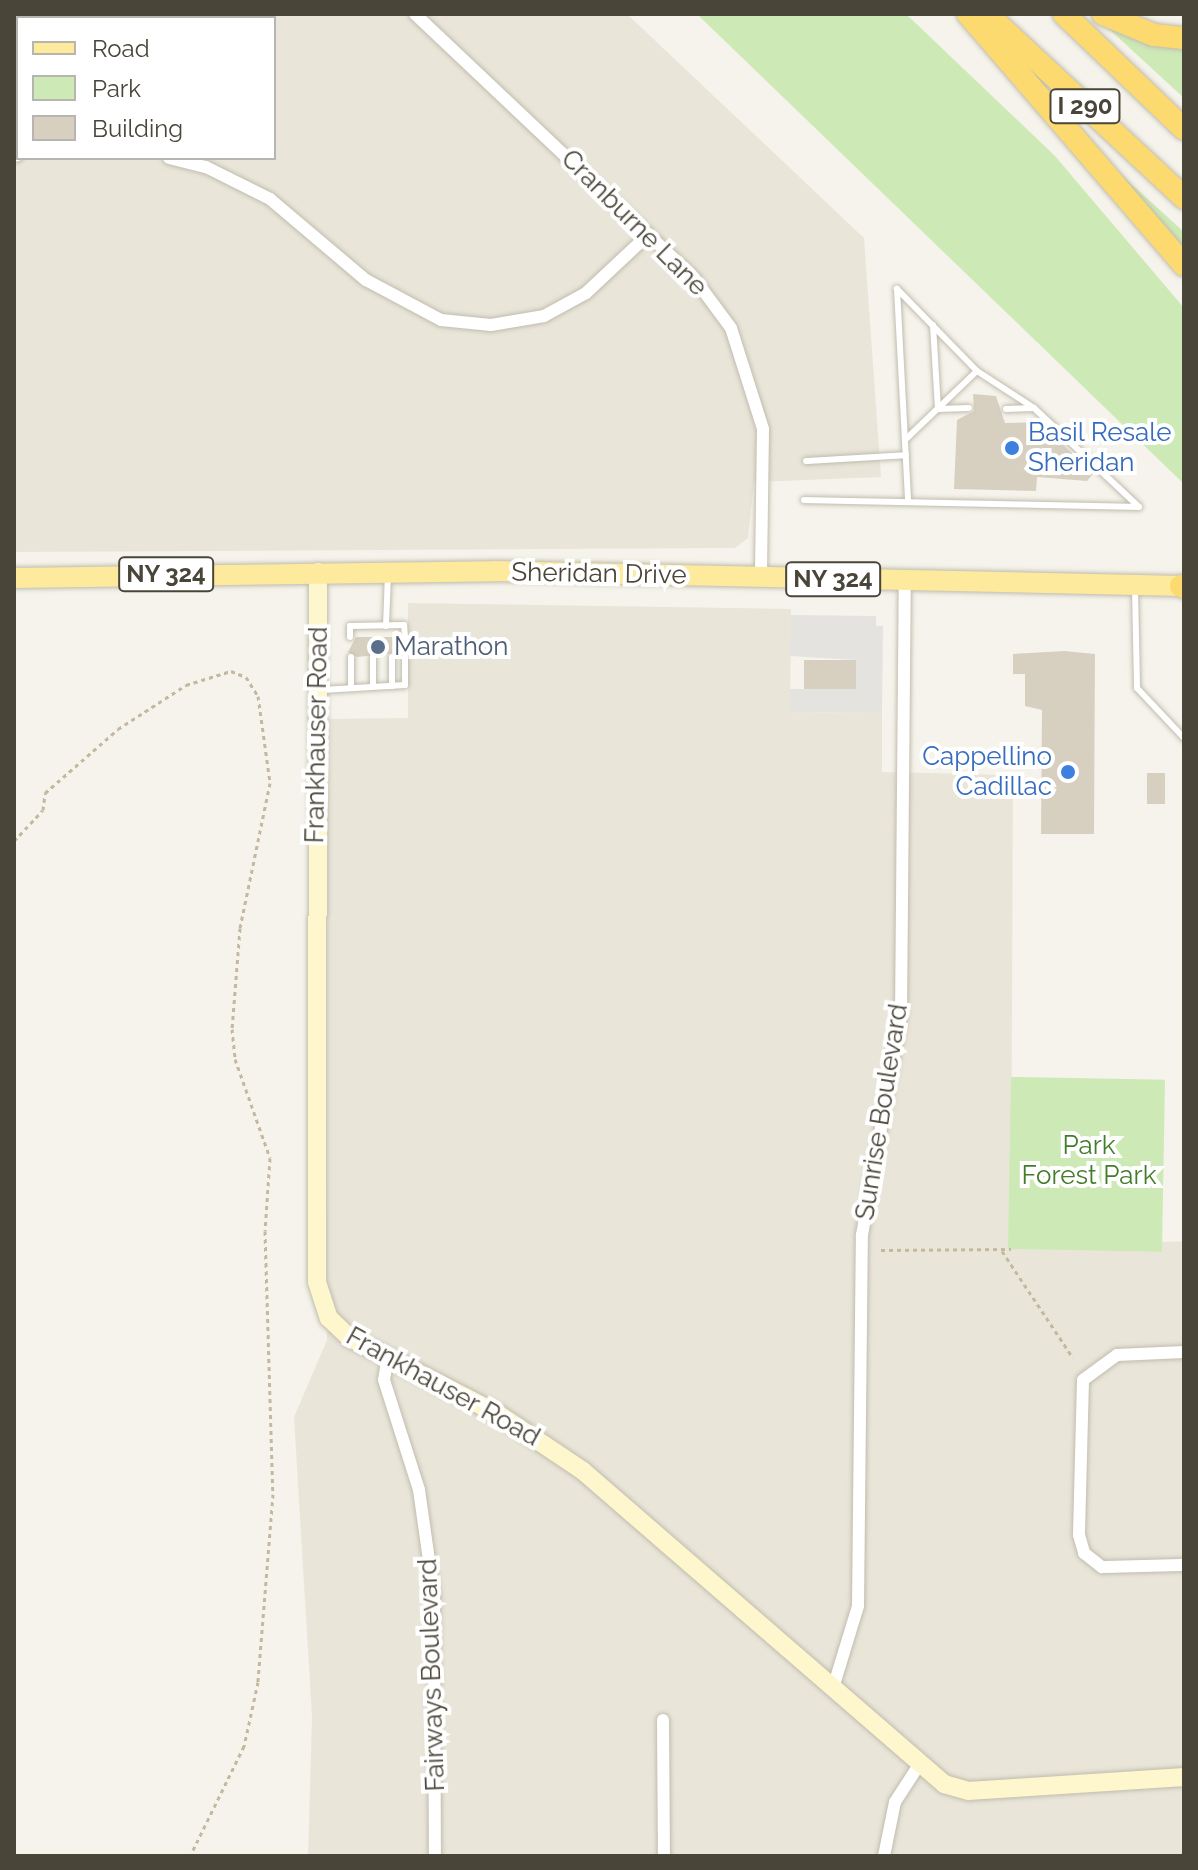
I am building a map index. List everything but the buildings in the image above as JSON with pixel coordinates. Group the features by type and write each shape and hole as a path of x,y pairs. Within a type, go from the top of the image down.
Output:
{"highway":[{"path":"968,14 1184,265"},
{"name":"I 290","path":"987,14 1184,198"},
{"name":"I 290","path":"1064,14 1184,129"},
{"path":"1103,14 1154,35 1184,38"}],"main road":[{"name":"Sheridan Drive","path":"14,578 388,572 1183,587"}],"street":[{"name":"Cranburne Lane","path":"415,14 707,292 754,387 765,450 761,577"},
{"path":"177,160 206,167 270,199 366,280 441,320 491,325 544,316 586,293 649,234"},
{"name":"Frankhauser Road","path":"318,572 315,690 317,1288 338,1329 498,1414 583,1471 944,1784 969,1791 1184,1777"},
{"name":"Sunrise Boulevard","path":"833,1688 858,1606 863,1223 901,1015 905,580"},
{"path":"1184,1352 1117,1355 1083,1380 1079,1535 1084,1553 1102,1567 1184,1565"},
{"name":"Fairways Boulevard","path":"388,1357 384,1380 419,1490 434,1596 435,1856"},
{"path":"663,1720 664,1856"},
{"path":"884,1856 895,1802 919,1765"}],"lane":[{"path":"804,500 1139,507 1034,408 977,371 897,289 908,500"},
{"path":"933,323 938,409"},
{"path":"906,439 977,371"},
{"path":"938,409 969,408"},
{"path":"1006,409 1034,408"},
{"path":"806,461 906,455"},
{"path":"388,572 392,637"},
{"path":"1135,585 1137,688 1184,738"},
{"path":"350,637 350,626 404,625 405,637"},
{"path":"373,637 374,626"},
{"path":"351,657 351,688"},
{"path":"373,657 373,686"},
{"path":"392,657 392,686"},
{"path":"315,690 405,685 405,657"}],"path":[{"path":"14,841 43,810 45,793 118,729 186,685 231,671 246,677 258,696 270,783 240,928 232,1029 235,1059 270,1158 265,1231 273,1494 258,1682 244,1746 190,1856"},
{"path":"881,1250 1011,1249"},
{"path":"1002,1251 1073,1358"}],"shaded area":[{"path":"14,14 627,14 864,238 881,477 754,482 748,538 735,548 14,552"},
{"path":"408,603 791,609 790,712 882,713 882,772 1013,775 1011,1249 1184,1241 1184,1856 308,1856 312,1717 294,1417 327,1340 328,719 408,718"},
{"path":"791,615 876,616 876,626 883,626 882,713 790,712 790,689 855,689 856,660 790,656"}],"green space":[{"path":"697,14 906,14 1055,156 1184,308 1184,484"},
{"path":"1109,29 1184,47 1184,98"},
{"path":"1116,170 1184,232 1184,253"},
{"name":"Park Forest Park","path":"1011,1077 1165,1080 1162,1252 1008,1249"}],"place":[{"name":"Basil Resale Sheridan","path":"1012,448"},
{"name":"Marathon","path":"378,647"},
{"name":"Cappellino Cadillac","path":"1068,772"}]}
